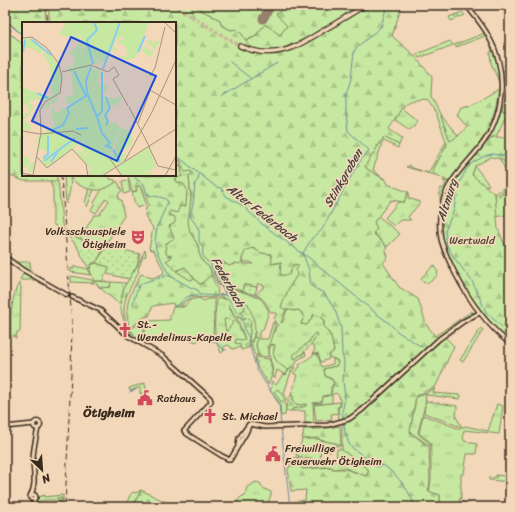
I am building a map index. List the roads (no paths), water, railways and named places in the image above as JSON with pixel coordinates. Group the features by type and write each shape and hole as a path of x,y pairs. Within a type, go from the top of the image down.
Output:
{"main road":[{"path":"240,46 261,53 286,51 299,45 366,5"}],"street":[{"path":"466,5 492,42 499,62 502,80 500,104 492,128 481,146 451,182 444,197 440,215 440,231 445,253 461,285 479,313 492,328 510,344"},
{"path":"5,257 23,270 68,295"},
{"path":"72,297 100,310 128,336 163,356 194,383 211,401 184,431 215,452 230,460 250,424 264,427 322,426 342,422 354,416 433,344 453,328 479,313"},
{"path":"475,314 476,308"},
{"path":"471,317 479,313"},
{"path":"5,426 27,425 35,427 36,434 33,456 35,475 33,494 30,496 33,499 33,506"}],"waterway":[{"name":"Stinkgraben","path":"387,5 381,27 354,51 351,79 346,94 348,131 369,150 358,164 321,231 312,238 303,253 398,332 422,347"},
{"name":"Federbach","path":"5,21 22,34"},
{"path":"230,62 250,78"},
{"path":"221,97 277,63"},
{"name":"Altmurg","path":"510,155 492,154 485,156 472,163 466,170 457,188 454,210 445,231 447,246 472,281 486,312 510,334"},
{"name":"Federbach","path":"176,155 199,174 198,180 195,183 190,216 198,228 199,240 203,247 204,258 210,263 217,280 244,324 244,329 249,338"},
{"name":"Alter Federbach","path":"200,174 216,187 221,188 226,196 243,206 262,224 303,254 309,270"},
{"path":"134,176 144,184 147,194 164,198 168,202 157,227 155,241 156,250 170,276 198,290 200,295"},
{"name":"Alter Federbach","path":"309,271 311,285 326,296 335,310 341,328 345,399 342,412 343,420"},
{"path":"162,278 168,274"},
{"path":"133,305 136,292 140,285 147,281 160,278"},
{"path":"174,306 180,304 192,295 217,296"},
{"name":"Federbach","path":"219,295 225,295"},
{"name":"Federbach","path":"248,340 257,370 279,404 281,425"},
{"path":"208,341 215,342"},
{"path":"216,343 226,350"},
{"path":"130,392 137,389"},
{"name":"Alter Federbach","path":"344,424 345,433 350,446 377,467 383,465 391,471 405,486 415,507"},
{"name":"Federbach","path":"281,428 290,507"},
{"path":"18,506 23,507"}],"tunnel":[{"path":"173,5 240,46"}],"railway":[{"path":"46,5 48,22"},
{"path":"61,176 72,322 65,507"}],"place":[{"name":"Volksschauspiele Ötigheim","path":"138,237"},
{"name":"St.- Wendelinus-Kapelle","path":"125,330"},
{"name":"Rathaus","path":"145,398"},
{"name":"St. Michael","path":"210,416"},
{"name":"Freiwillige Feuerwehr Ötigheim","path":"273,454"}],"district":[{"name":"Ötigheim","path":"109,412"}],"park label":[{"name":"Wertwald","path":"472,240"}]}
